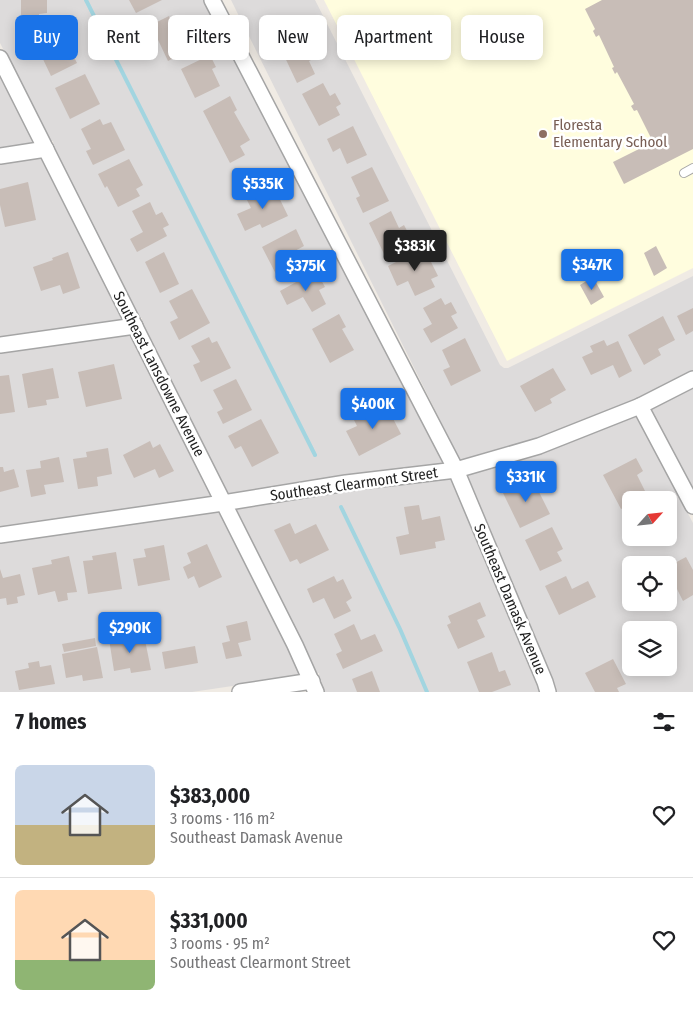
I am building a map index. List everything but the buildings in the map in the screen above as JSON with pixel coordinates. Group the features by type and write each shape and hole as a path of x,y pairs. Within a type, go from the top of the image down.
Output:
{"street":[{"name":"Southeast Damask Avenue","path":"212,0 456,470 548,692"},
{"name":"Southeast Lansdowne Avenue","path":"0,58 295,645 314,687"},
{"path":"0,156 46,149"},
{"path":"0,345 135,326"},
{"name":"Southeast Clearmont Street","path":"0,535 346,483 456,470 539,446 640,406 693,379"},
{"path":"640,406 693,506"},
{"path":"240,692 314,687"}],"lane":[{"path":"684,173 693,168"}],"shaded area":[{"path":"0,0 213,0 220,15 168,15 168,60 243,60 445,465 228,495 142,324 142,318 140,318 54,147 53,141 51,141 0,43"},
{"path":"231,0 315,0 323,15 259,15 259,56 249,36 249,15 238,15"},
{"name":"Floresta Elementary School","path":"324,0 693,0 693,268 507,361 354,60 451,60 451,15 337,15 337,26"},
{"path":"327,24 337,43 337,60 345,60 500,365 504,368 508,368 693,276 693,371 637,399 537,440 461,462 261,60 327,60"},
{"path":"0,77 35,143 0,148"},
{"path":"42,157 123,320 0,338 0,163"},
{"path":"130,334 212,498 0,528 0,352"},
{"path":"693,387 693,489 650,408"},
{"path":"636,415 676,491 622,491 622,546 678,546 678,495 693,523 693,692 556,692 466,475 541,453"},
{"path":"451,478 540,692 324,692 319,679 319,673 317,673 235,508"},
{"path":"219,511 301,676 192,692 0,692 0,542"}],"waterway":[{"path":"86,0 315,455"},
{"path":"341,507 400,629 427,692"}],"place":[{"name":"Floresta Elementary School","path":"543,134"}]}
